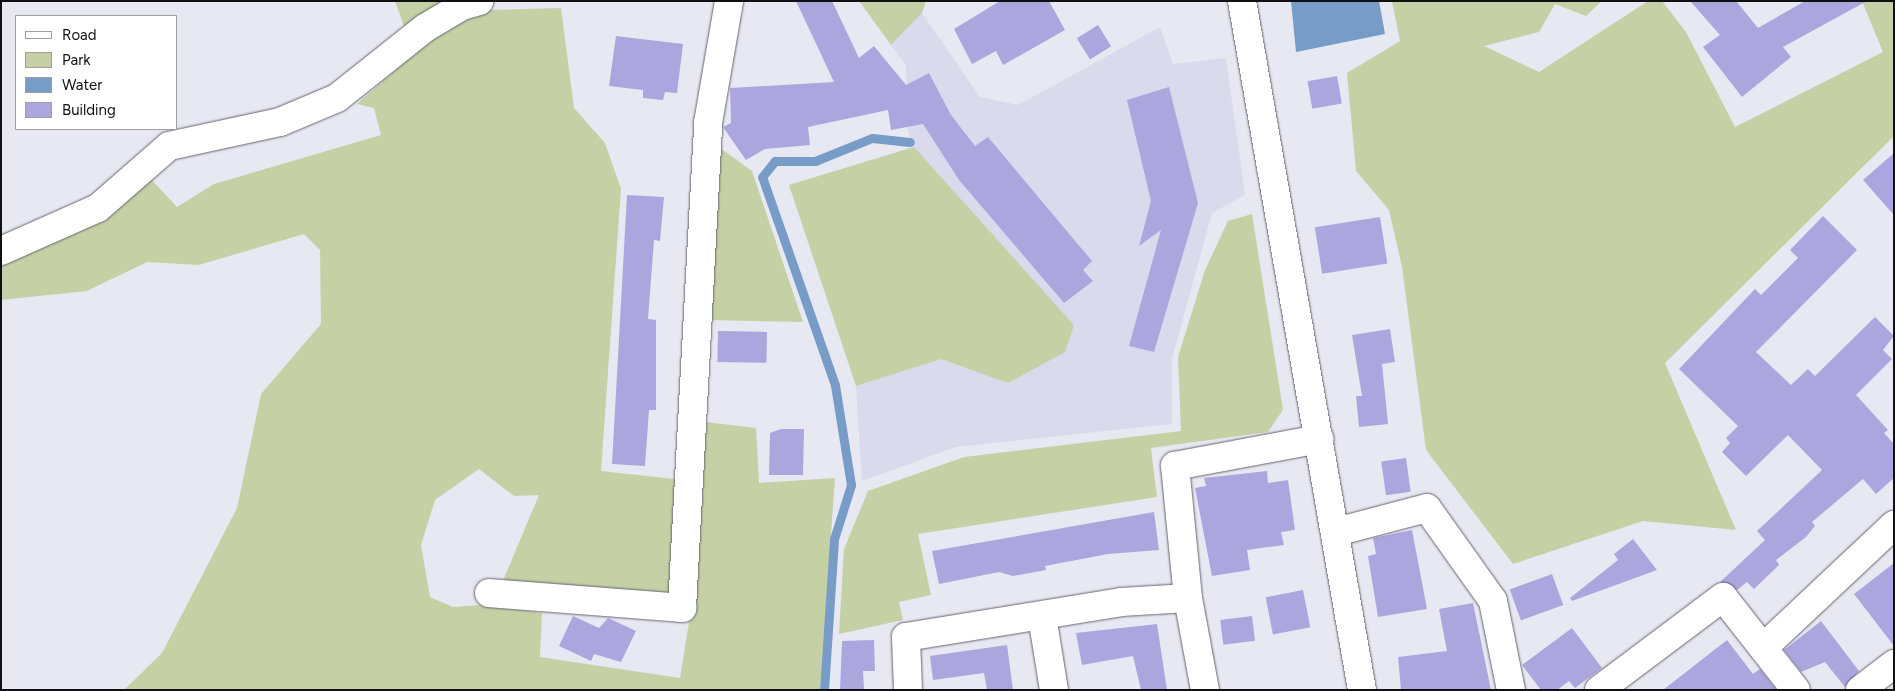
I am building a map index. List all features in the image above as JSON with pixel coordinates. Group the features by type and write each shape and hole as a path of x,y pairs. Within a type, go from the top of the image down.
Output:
{"street":[{"path":"1,251 98,208 169,146 280,122 337,98 425,28 462,6 479,1"},
{"path":"489,593 682,608 708,123 729,1"},
{"path":"1242,1 1362,690"},
{"path":"1205,690 1188,598 1175,466 1318,439"},
{"path":"1336,532 1426,508 1493,601 1511,690"},
{"path":"1763,648 1894,525"},
{"path":"1599,690 1723,597 1796,690"},
{"path":"908,690 906,637 1121,602 1188,598"},
{"path":"1042,616 1054,690"},
{"path":"1860,690 1894,664"}],"shaded area":[{"path":"922,13 980,97 1018,105 1160,27 1173,64 1226,58 1245,195 1212,213 1172,359 1172,424 956,447 862,481 856,386 789,185 914,147 908,132 906,65 891,45"}],"green space":[{"path":"395,1 448,1 405,29"},
{"path":"859,1 926,1 922,13 891,45"},
{"path":"1392,1 1602,1 1586,16 1555,4 1539,32 1484,46 1539,72 1648,1 1662,1 1686,32 1735,127 1883,52 1862,1 1894,1 1894,136 1665,363 1736,530 1643,521 1513,564 1426,450 1402,267 1389,210 1356,171 1347,73 1400,41"},
{"path":"561,8 574,108 605,143 621,189 601,471 675,479 670,594 502,583 539,495 514,496 479,469 435,500 421,545 430,597 453,607 481,605 542,613 540,657 680,678 690,616 706,422 756,428 759,483 835,478 820,690 124,690 162,653 237,508 261,394 321,324 320,250 304,234 199,265 147,262 87,291 1,300 1,264 104,221 150,178 177,207 214,184 381,135 374,108 357,104 436,34 489,10"},
{"path":"716,145 752,171 803,322 709,320"},
{"path":"914,147 1074,325 1065,352 1008,383 941,359 856,386 789,185"},
{"path":"1252,214 1283,410 1268,432 1151,448 1157,497 918,534 931,595 899,602 903,620 839,634 844,549 868,491 964,457 1181,431 1178,357 1205,270 1228,221"}],"water":[{"path":"1291,1 1379,1 1385,34 1296,52"}],"building":[{"path":"796,1 832,1 859,58 874,46 906,85 929,73 951,115 975,146 988,137 1092,261 1083,270 1093,281 1064,303 959,180 923,124 891,130 888,110 808,127 810,145 765,149 746,160 723,127 731,123 730,88 834,82"},
{"path":"1000,1 1049,1 1065,30 1003,65 996,51 972,64 954,29"},
{"path":"1690,1 1736,1 1758,28 1805,1 1867,1 1783,47 1791,57 1742,97 1703,47 1720,35"},
{"path":"1098,25 1111,46 1090,59 1077,38"},
{"path":"616,36 683,44 677,93 665,92 663,100 643,98 643,90 609,86"},
{"path":"1337,76 1342,104 1312,109 1307,81"},
{"path":"1169,87 1198,203 1154,352 1129,346 1161,230 1139,246 1151,201 1127,100"},
{"path":"1894,153 1894,215 1863,180"},
{"path":"627,195 664,197 660,241 654,240 648,319 656,320 656,410 649,410 645,466 612,464"},
{"path":"1823,216 1857,250 1756,352 1791,385 1808,369 1815,376 1875,317 1894,336 1883,350 1892,359 1856,395 1888,430 1884,433 1894,444 1894,478 1876,494 1863,479 1812,522 1815,526 1806,537 1776,560 1779,565 1754,589 1747,582 1737,590 1720,582 1765,540 1757,531 1822,470 1788,435 1746,476 1722,452 1730,443 1726,438 1738,426 1679,369 1755,289 1761,295 1798,258 1790,250"},
{"path":"1380,217 1387,263 1322,274 1315,227"},
{"path":"1390,329 1395,362 1382,364 1388,424 1359,427 1356,396 1362,396 1352,335"},
{"path":"718,331 767,332 766,363 717,362"},
{"path":"781,429 804,429 803,475 769,475 770,433"},
{"path":"1406,458 1411,492 1386,495 1381,461"},
{"path":"1267,471 1268,483 1288,480 1295,530 1281,532 1284,545 1247,550 1250,570 1212,576 1195,488 1206,486 1204,478"},
{"path":"1154,512 1159,550 1108,554 1045,566 1046,570 1013,576 999,572 939,584 932,551"},
{"path":"1412,530 1427,609 1378,617 1368,556 1376,554 1373,538"},
{"path":"1633,539 1657,570 1572,601 1570,598 1618,560 1614,554"},
{"path":"1894,563 1894,646 1854,594"},
{"path":"1552,574 1563,605 1521,620 1510,589"},
{"path":"1303,590 1310,627 1273,635 1266,597"},
{"path":"1473,603 1491,690 1401,690 1398,657 1447,651 1439,609"},
{"path":"573,616 599,628 608,618 636,631 621,662 594,654 591,661 559,646"},
{"path":"1252,616 1255,641 1223,645 1220,620"},
{"path":"1821,621 1859,671 1845,687 1825,662 1801,672 1784,650"},
{"path":"1157,624 1167,690 1141,690 1133,656 1082,665 1076,633"},
{"path":"1572,628 1602,668 1575,688 1569,681 1557,690 1541,690 1522,665"},
{"path":"874,640 875,671 863,671 864,690 840,690 842,641"},
{"path":"1727,640 1753,674 1760,669 1776,689 1663,690"},
{"path":"1007,645 1013,690 987,690 984,673 933,680 930,656"}],"waterway":[{"path":"824,690 834,539 851,485 835,385 762,177 775,161 815,161 872,138 910,142"}]}
